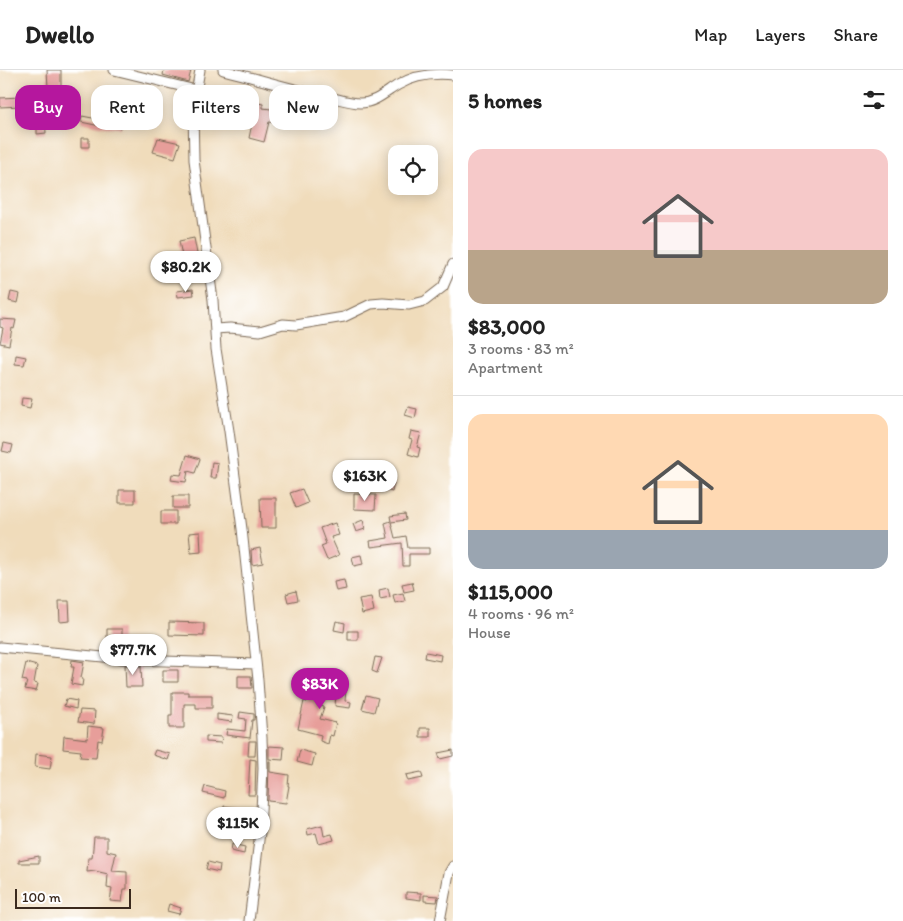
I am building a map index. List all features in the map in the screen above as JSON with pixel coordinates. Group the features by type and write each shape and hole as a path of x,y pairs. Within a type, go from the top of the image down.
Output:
{"street":[{"path":"114,70 176,85"},
{"path":"197,85 200,70"},
{"path":"223,70 309,94 361,103 373,101 399,84 413,78 437,73 453,75"},
{"path":"193,130 194,160 213,300 216,349 230,431 256,664 263,768 260,832 249,921"},
{"path":"215,329 230,328 260,331 283,324 296,325 344,317 371,304 409,305 425,301 443,287 453,264"},
{"path":"0,647 134,660 256,664"},
{"path":"440,921 449,874 453,866"}],"building":[{"path":"47,70 61,70 61,85 48,85"},
{"path":"164,70 191,71 188,82 163,75"},
{"path":"15,97 15,106 0,107 0,98"},
{"path":"259,103 263,104 263,108 269,109 269,122 264,142 249,138 251,130 259,130"},
{"path":"82,116 91,118 91,124 81,122"},
{"path":"37,130 46,130 46,133 37,134"},
{"path":"81,138 89,138 89,147 81,147"},
{"path":"158,138 180,143 175,158 153,152"},
{"path":"194,238 198,259 183,261 179,241"},
{"path":"193,289 194,295 178,297 177,291"},
{"path":"11,292 20,294 18,303 9,301"},
{"path":"0,319 16,320 14,329 12,328 9,345 0,343 3,328 0,327"},
{"path":"16,355 26,357 24,365 15,364"},
{"path":"22,398 32,399 30,408 21,406"},
{"path":"408,407 417,409 415,418 405,415"},
{"path":"411,431 421,433 417,447 420,448 418,457 408,454 412,440 409,439"},
{"path":"4,443 13,445 11,453 2,451"},
{"path":"187,455 200,459 195,473 188,471 186,482 171,480 172,474 181,475"},
{"path":"212,462 218,463 216,478 210,478"},
{"path":"385,481 394,483 392,492 382,489"},
{"path":"302,489 308,503 296,508 290,493"},
{"path":"119,490 135,490 135,503 119,503"},
{"path":"354,494 376,495 375,510 354,509"},
{"path":"173,496 188,496 188,508 173,508"},
{"path":"260,498 276,498 276,528 261,528"},
{"path":"161,511 176,511 176,524 161,524"},
{"path":"405,514 406,520 391,522 395,538 406,536 408,548 429,548 429,554 409,554 409,566 403,566 402,543 371,547 370,541 388,538 385,523 391,521 390,516"},
{"path":"363,520 365,529 356,532 353,524"},
{"path":"335,523 339,535 331,537 339,555 327,560 321,546 326,544 320,528"},
{"path":"200,532 201,552 191,553 189,533"},
{"path":"260,548 263,563 252,565 251,550"},
{"path":"361,555 363,564 354,566 352,557"},
{"path":"344,580 346,589 336,591 334,582"},
{"path":"412,582 414,590 404,592 402,584"},
{"path":"388,588 390,597 380,599 379,590"},
{"path":"296,591 298,600 288,602 286,594"},
{"path":"403,593 405,601 395,603 393,595"},
{"path":"371,597 374,611 362,614 359,599"},
{"path":"59,601 69,601 70,621 60,622"},
{"path":"336,621 345,623 344,632 334,630"},
{"path":"169,622 204,623 204,636 169,635"},
{"path":"107,629 122,629 122,641 107,641"},
{"path":"348,631 358,631 358,640 348,640"},
{"path":"127,642 142,642 142,654 127,653"},
{"path":"426,652 441,655 440,661 425,658"},
{"path":"375,657 382,658 377,673 372,671"},
{"path":"72,660 84,662 81,678 83,679 82,686 71,684 74,667 71,667"},
{"path":"26,663 37,666 34,683 38,684 36,691 25,689 27,681 22,680"},
{"path":"125,665 141,666 142,687 126,687"},
{"path":"163,670 178,670 178,682 163,682"},
{"path":"314,674 324,676 321,686 346,690 345,701 351,702 350,708 335,706 336,695 320,692 317,705 324,707 320,719 336,723 333,736 330,735 328,744 320,741 321,735 298,729 304,701 307,702"},
{"path":"238,676 251,676 252,688 238,688"},
{"path":"172,692 188,692 188,695 212,695 212,708 196,708 196,704 184,704 184,728 169,728 169,715 172,715"},
{"path":"366,695 378,698 374,712 362,709"},
{"path":"66,699 77,701 76,709 64,706"},
{"path":"80,710 95,711 94,724 78,722"},
{"path":"240,712 254,714 250,738 226,735 227,729 245,731 246,719 239,718"},
{"path":"217,714 233,716 232,722 217,720"},
{"path":"88,726 104,728 102,741 98,740 96,758 80,757 81,751 63,749 64,736 87,739"},
{"path":"420,728 430,728 430,737 420,737"},
{"path":"206,736 222,737 221,743 206,742"},
{"path":"249,741 256,741 255,756 248,756"},
{"path":"269,746 284,747 283,760 269,759"},
{"path":"155,750 170,754 168,760 153,755"},
{"path":"300,750 315,754 312,766 297,762"},
{"path":"453,750 453,756 440,759 438,753"},
{"path":"36,754 52,756 50,769 35,767"},
{"path":"250,759 256,760 255,795 248,795"},
{"path":"269,761 270,772 289,775 286,803 268,801"},
{"path":"421,772 423,778 408,781 406,775"},
{"path":"205,786 225,791 224,798 203,793"},
{"path":"224,806 240,808 238,821 222,820"},
{"path":"254,816 254,822 240,824 240,817"},
{"path":"322,825 324,836 332,834 334,840 319,844 316,833 308,835 307,829"},
{"path":"94,837 107,837 107,851 116,853 112,871 127,872 127,889 124,889 122,902 110,901 112,889 107,888 108,874 95,871 87,872 88,858 92,858"},
{"path":"232,844 245,847 244,854 231,851"},
{"path":"39,856 39,863 19,863 19,860"},
{"path":"208,862 220,865 219,872 206,869"},
{"path":"406,892 421,893 421,900 406,898"},
{"path":"424,895 438,896 437,902 424,901"},
{"path":"169,904 181,908 179,914 167,911"}]}
